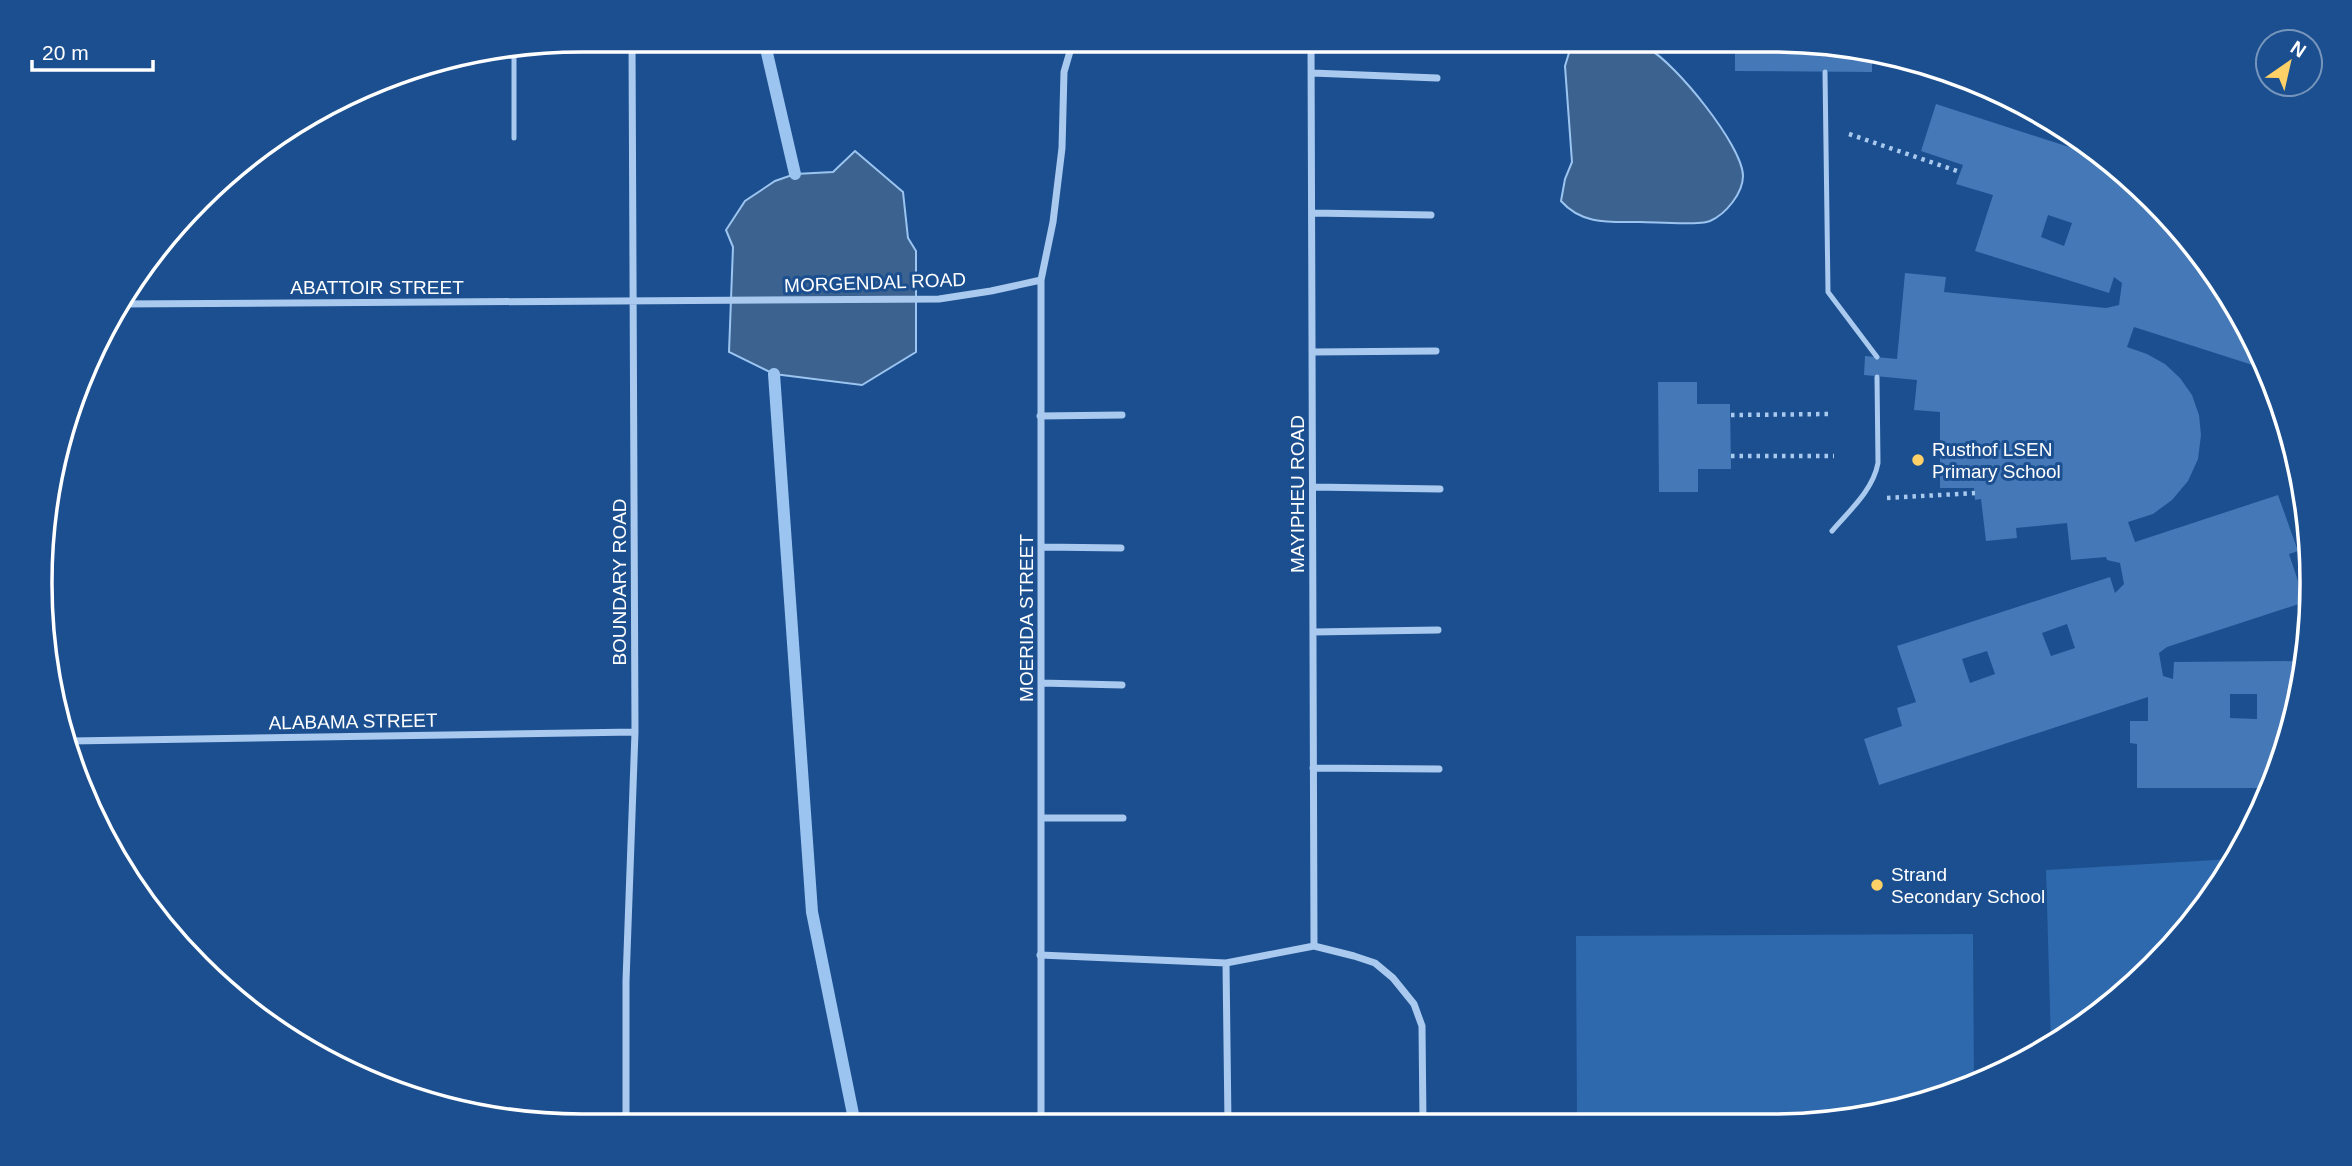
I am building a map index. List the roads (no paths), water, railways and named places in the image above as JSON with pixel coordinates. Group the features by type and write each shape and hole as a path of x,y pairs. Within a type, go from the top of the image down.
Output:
{"street":[{"name":"BOUNDARY ROAD","path":"626,1114 626,981 635,732 632,52"},
{"path":"1041,281 1053,222 1062,148 1064,72 1070,52"},
{"name":"MAYIPHEU ROAD","path":"1311,52 1314,946"},
{"path":"1312,73 1437,78"},
{"path":"1312,214 1431,215"},
{"name":"MORGENDAL ROAD","path":"635,302 926,299 991,291 1041,281"},
{"name":"MOERIDA STREET","path":"1041,281 1041,1114"},
{"name":"ABATTOIR STREET","path":"132,304 635,302"},
{"path":"1312,352 1436,351"},
{"path":"1040,416 1122,415"},
{"path":"1313,487 1440,489"},
{"path":"1042,547 1121,548"},
{"path":"1313,632 1438,630"},
{"path":"1041,683 1122,685"},
{"name":"ALABAMA STREET","path":"77,741 635,732"},
{"path":"1313,768 1439,769"},
{"path":"1042,818 1123,818"},
{"path":"1040,955 1226,963 1314,946 1375,963 1393,978 1414,1004 1422,1026 1423,1114"},
{"path":"1226,963 1228,1114"}],"lane":[{"path":"514,57 514,138"},
{"path":"1825,72 1828,292 1877,357"},
{"path":"1832,531 1873,481 1878,463 1877,377"}],"waterway":[{"path":"767,52 795,174"},
{"path":"774,374 812,912 853,1114"}],"place":[{"name":"Rusthof LSEN Primary School","path":"1918,460"},
{"name":"Strand Secondary School","path":"1877,885"}]}
